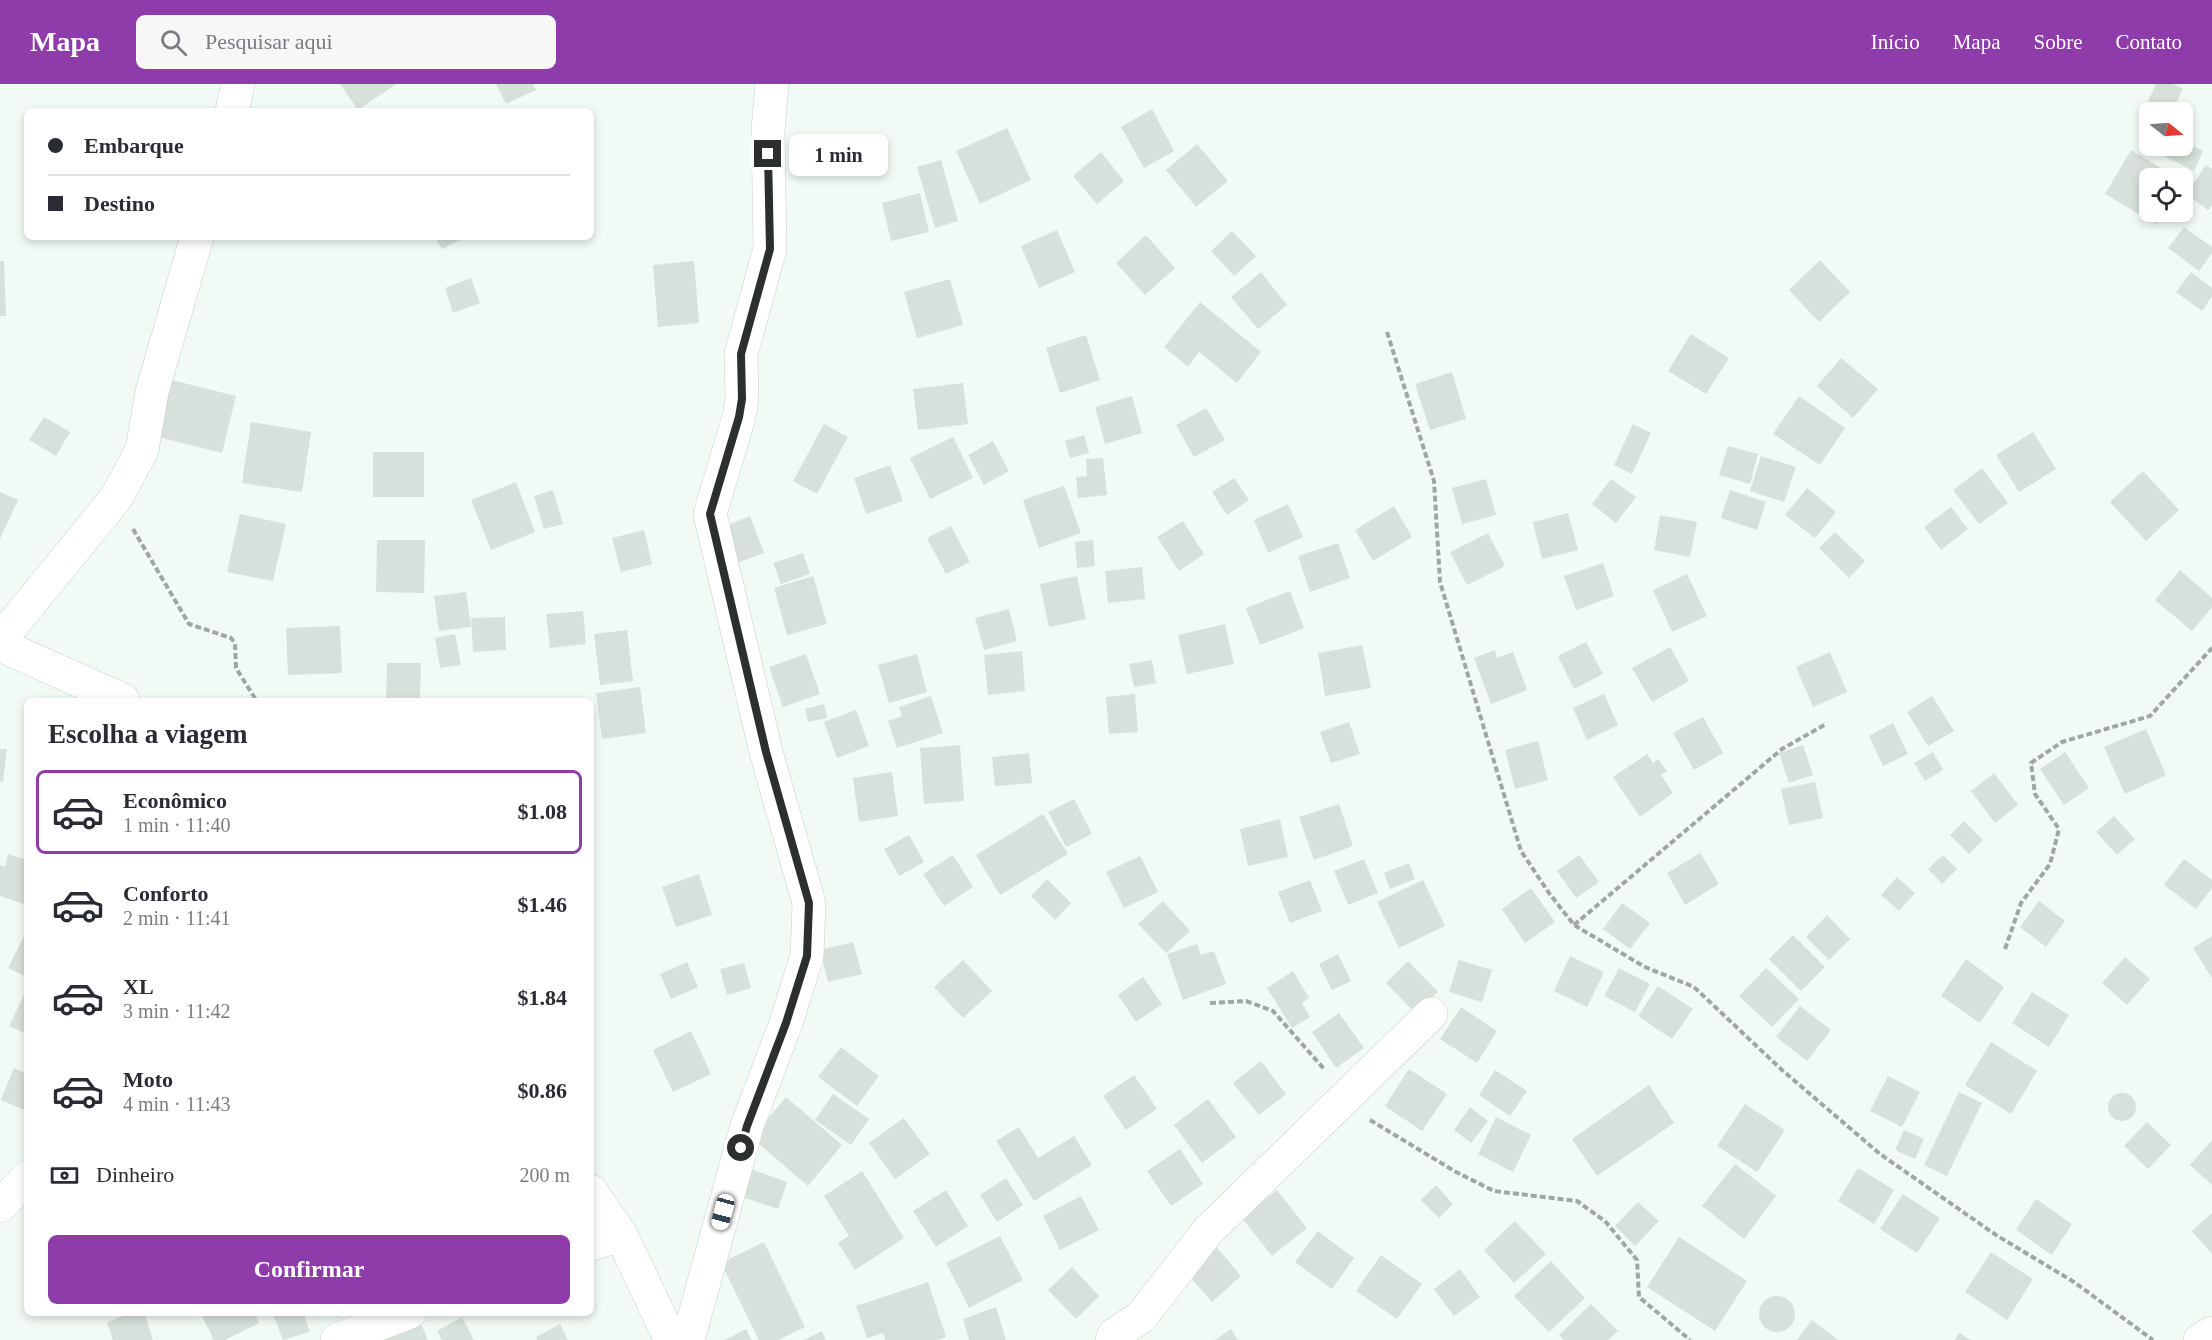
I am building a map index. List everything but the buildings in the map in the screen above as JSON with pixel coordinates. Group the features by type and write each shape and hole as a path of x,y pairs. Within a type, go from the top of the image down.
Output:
{"street":[{"path":"233,108 238,84"},
{"path":"688,1340 747,1126 786,1023 807,956 809,903 766,752 710,514 739,417 742,399 741,354 770,249 768,130 772,84"},
{"path":"0,640 116,498 142,450 152,392 196,240"},
{"path":"0,645 119,698"},
{"path":"1112,1340 1114,1335 1141,1317 1208,1231 1431,1014"},
{"path":"0,1206 24,1181"},
{"path":"594,1201 606,1239 671,1340"},
{"path":"337,1340 400,1316"},
{"path":"2200,1340 2212,1333"}],"path":[{"path":"1387,332 1434,481 1440,582 1521,851 1549,893 1575,925 1645,967 1694,987 1782,1070 1880,1154 1996,1235 2074,1282 2153,1340"},
{"path":"116,498 189,624 219,633 231,638 235,643 236,668 255,698"},
{"path":"2005,949 2021,903 2050,864 2059,829 2035,794 2031,763 2062,742 2150,716 2212,648"},
{"path":"1575,925 1782,749 1826,724"},
{"path":"1210,1003 1246,1001 1273,1011 1371,1121 1456,1173 1494,1191 1577,1201 1605,1221 1637,1260 1639,1297 1690,1340"}],"route":[{"path":"741,1148 747,1126 786,1023 807,956 809,903 766,752 710,514 739,417 742,399 741,354 770,249 768,154"}]}
